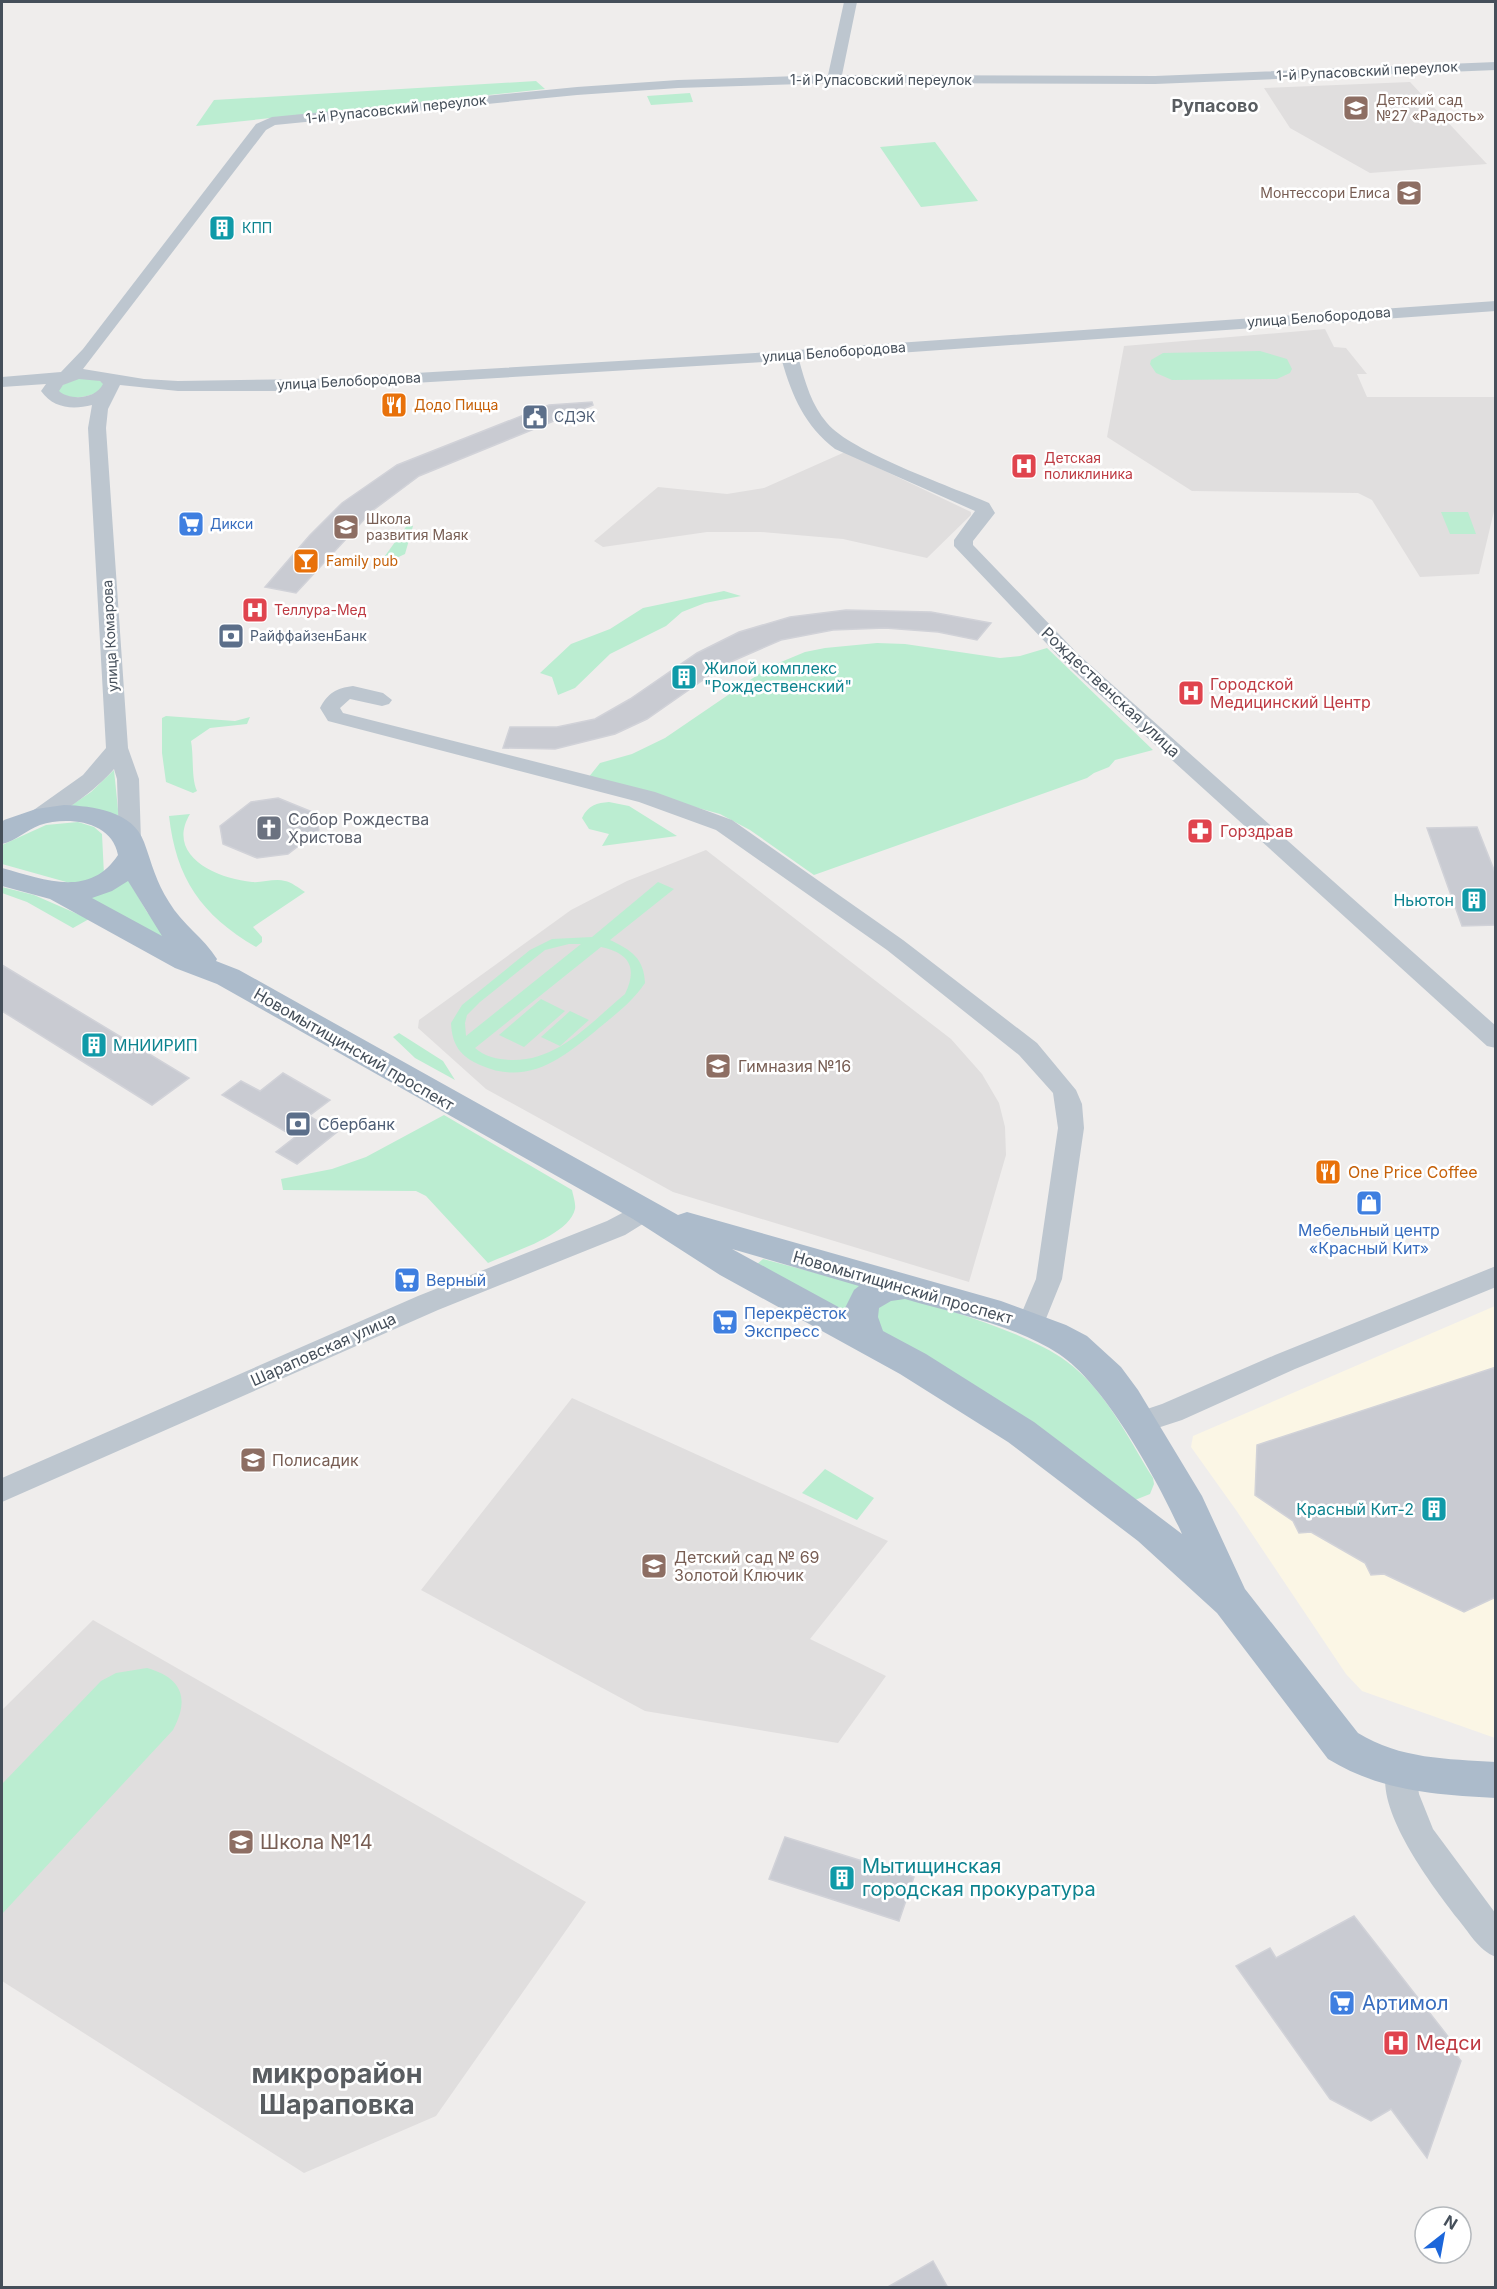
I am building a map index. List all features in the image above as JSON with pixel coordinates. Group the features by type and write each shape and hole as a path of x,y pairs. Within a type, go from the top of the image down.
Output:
{"main road":[{"path":"11,829 68,815 90,816 111,823 131,848 143,882 173,930 193,951 225,976"},
{"name":"Новомытищинский проспект","path":"60,893 97,889 120,875 131,848"},
{"name":"Новомытищинский проспект","path":"2,877 60,893 186,961 225,976 645,1210 732,1266 981,1405 1124,1507 1180,1552 1232,1601 1343,1746 1373,1765 1400,1773 1496,1780"},
{"name":"Новомытищинский проспект","path":"645,1210 745,1242 909,1286 1031,1324 1053,1334 1090,1359 1108,1377 1139,1423 1167,1468 1202,1533 1232,1601"},
{"path":"870,1341 859,1316 863,1304 881,1288 909,1286"},
{"path":"1124,1507 1141,1509 1162,1499 1170,1478 1167,1468"}],"street":[{"path":"834,80 850,2"},
{"name":"1-й Рупасовский переулок","path":"89,353 196,210 261,127 268,123 614,88 834,80 1166,80 1496,66"},
{"name":"улица Белобородова","path":"103,382 172,386 349,381 789,355 1276,319 1496,306"},
{"path":"89,353 65,377 51,387 59,399 86,414 97,428"},
{"path":"89,353 87,365 103,382"},
{"name":"Рождественская улица","path":"789,355 811,413 828,435 850,449 982,507 986,513 963,540 964,546 1072,659 1496,1040"},
{"path":"2,384 84,374 103,382"},
{"path":"2,384 59,399 87,401 103,382"},
{"name":"улица Комарова","path":"103,382 97,428 117,748 128,779 131,848"},
{"path":"382,700 361,692 347,693 335,699 330,708 335,717 647,798 724,825 895,945 996,1022 1040,1060 1064,1090 1070,1104 1071,1128 1049,1279 1031,1324"},
{"path":"11,829 90,780 110,760 117,748"},
{"name":"Шараповская улица","path":"2,1491 428,1303 616,1228 645,1210"},
{"path":"1139,1423 1172,1412 1285,1362 1496,1276"},
{"path":"1400,1773 1401,1792 1411,1818 1444,1872 1496,1941"}],"shaded area":[{"name":"Детский сад №27 «Радость»","path":"1410,82 1487,164 1370,173 1290,128 1264,88"},
{"path":"1325,329 1334,347 1346,348 1367,374 1357,374 1367,397 1495,397 1495,507 1479,574 1420,577 1372,500 1358,493 1192,491 1107,437 1124,346"},
{"path":"845,452 971,512 971,515 927,558 843,539 761,532 707,532 603,547 594,541 658,487 727,494 764,488"},
{"name":"Гимназия №16","path":"706,850 951,1039 982,1074 999,1103 1005,1127 1006,1155 969,1282 673,1192 486,1089 418,1028 419,1020 571,910 627,881"},
{"path":"1495,1306 1495,1738 1362,1691 1346,1674 1191,1447 1193,1436"},
{"name":"Детский сад № 69 Золотой Ключик","path":"572,1398 888,1541 810,1639 886,1676 838,1743 645,1711 421,1590"},
{"name":"Школа №14","path":"93,1620 586,1902 436,2116 304,2173 2,1981 2,1710"}],"green space":[{"path":"536,81 545,89 196,126 214,100"},
{"path":"690,93 693,102 651,105 647,96"},
{"path":"935,142 978,201 921,207 880,147"},
{"path":"1260,351 1287,359 1292,369 1290,373 1277,379 1172,380 1156,373 1150,364 1151,360 1163,353"},
{"path":"90,377 105,383 103,390 81,397 70,397 59,393 58,389 69,380"},
{"path":"1441,512 1468,512 1476,534 1450,534"},
{"path":"408,524 413,526 405,554 377,567"},
{"path":"724,591 741,596 705,603 682,612 666,626 610,654 575,688 558,695 552,677 540,673 571,644 610,629 643,608"},
{"path":"877,643 905,644 1000,658 1020,656 1047,648 1153,750 1115,760 1109,767 1087,778 814,875 750,830 720,814 588,778 600,763 632,754 665,738 769,667 805,652"},
{"path":"166,716 235,721 250,717 247,724 210,728 191,741 197,791 193,793 166,782 162,753 162,718"},
{"path":"114,770 119,819 66,809 91,792"},
{"path":"609,802 629,806 677,836 602,846 609,834 589,829 582,818 593,806"},
{"path":"190,814 184,829 184,842 189,853 198,863 238,880 260,882 281,880 305,892 253,927 262,937 262,942 256,947 220,922 206,908 194,893 185,876 172,838 169,816"},
{"path":"78,822 94,827 102,834 104,875 77,885 2,864 2,845 46,825"},
{"path":"126,876 147,912 175,944 83,897"},
{"path":"658,882 674,889 610,940 635,956 642,967 645,983 624,1007 586,1039 545,1066 514,1073 480,1065 462,1054 455,1044 451,1023 462,1005 530,950 552,939 592,937","holes":["569,944 581,944 466,1036 467,1015 480,1002 545,950","601,947 624,957 631,969 631,976 625,994 586,1028 559,1047 527,1059 496,1058 483,1054 475,1048"]},
{"path":"2,887 34,895 89,919 73,928 27,902 2,893"},
{"path":"541,999 565,1011 524,1047 499,1035"},
{"path":"570,1011 589,1020 560,1046 541,1037"},
{"path":"399,1033 443,1061 455,1080 415,1058 393,1037"},
{"path":"444,1115 572,1190 575,1209 570,1219 551,1235 538,1242 488,1263 426,1196 416,1191 283,1190 281,1179 332,1169 366,1157"},
{"path":"763,1259 865,1286 845,1313 756,1265"},
{"path":"900,1296 962,1315 1031,1341 1066,1361 1080,1372 1104,1400 1153,1478 1154,1484 1150,1494 1135,1500 879,1337 872,1308"},
{"path":"825,1469 874,1498 857,1520 802,1493"},
{"path":"147,1668 168,1677 180,1691 181,1708 173,1730 2,1914 2,1784 101,1681 116,1673"}],"building":[{"path":"592,402 593,405 419,476 372,511 296,593 265,587 310,535 342,503 397,465 549,405"},
{"name":"Жилой комплекс \"Рождественский\"","path":"846,610 931,612 991,623 977,640 938,632 885,628 833,630 781,640 726,664 647,719 615,734 555,749 503,748 510,727 557,727 595,719 630,699 697,653 739,632 790,617"},
{"name":"Собор Рождества Христова","path":"278,798 315,813 319,830 288,854 257,858 223,844 220,826 251,802"},
{"name":"Ньютон","path":"1477,827 1496,875 1496,925 1462,926 1427,828"},
{"name":"МНИИРИП","path":"2,965 189,1078 152,1105 2,1011"},
{"name":"Сбербанк","path":"283,1073 330,1100 309,1116 337,1132 297,1164 276,1152 295,1137 222,1095 241,1081 260,1091"},
{"name":"Красный Кит-2","path":"1496,1367 1496,1597 1464,1612 1384,1574 1371,1575 1365,1563 1311,1532 1299,1533 1293,1521 1255,1495 1257,1445"},
{"name":"Мытищинская городская прокуратура","path":"785,1837 914,1877 899,1921 769,1879"},
{"name":"Артимол","path":"1354,1916 1450,2039 1446,2042 1461,2061 1427,2158 1391,2109 1371,2121 1330,2099 1236,1966 1270,1948 1276,1958"},
{"path":"933,2261 948,2288 886,2288"}],"place":[{"name":"Детский сад №27 «Радость»","path":"1356,108"},
{"name":"Монтессори Елиса","path":"1409,193"},
{"name":"КПП","path":"222,228"},
{"name":"Додо Пицца","path":"394,405"},
{"name":"СДЭК","path":"535,417"},
{"name":"Детская поликлиника","path":"1024,466"},
{"name":"Дикси","path":"191,524"},
{"name":"Школа развития Маяк","path":"346,527"},
{"name":"Family pub","path":"306,561"},
{"name":"Теллура-Мед","path":"255,610"},
{"name":"РайффайзенБанк","path":"231,636"},
{"name":"Жилой комплекс \"Рождественский\"","path":"684,677"},
{"name":"Городской Медицинский Центр","path":"1191,693"},
{"name":"Собор Рождества Христова","path":"269,828"},
{"name":"Горздрав","path":"1200,831"},
{"name":"Ньютон","path":"1474,900"},
{"name":"МНИИРИП","path":"94,1045"},
{"name":"Гимназия №16","path":"718,1066"},
{"name":"Сбербанк","path":"298,1124"},
{"name":"One Price Coffee","path":"1328,1172"},
{"name":"Мебельный центр «Красный Кит»","path":"1369,1203"},
{"name":"Верный","path":"407,1280"},
{"name":"Перекрёсток Экспресс","path":"725,1322"},
{"name":"Полисадик","path":"253,1460"},
{"name":"Красный Кит-2","path":"1434,1509"},
{"name":"Детский сад № 69 Золотой Ключик","path":"654,1566"},
{"name":"Школа №14","path":"241,1842"},
{"name":"Мытищинская городская прокуратура","path":"842,1878"},
{"name":"Артимол","path":"1342,2003"},
{"name":"Медси","path":"1396,2043"}],"district":[{"name":"Рупасово","path":"1215,106"},
{"name":"микрорайон Шараповка","path":"337,2090"}]}
